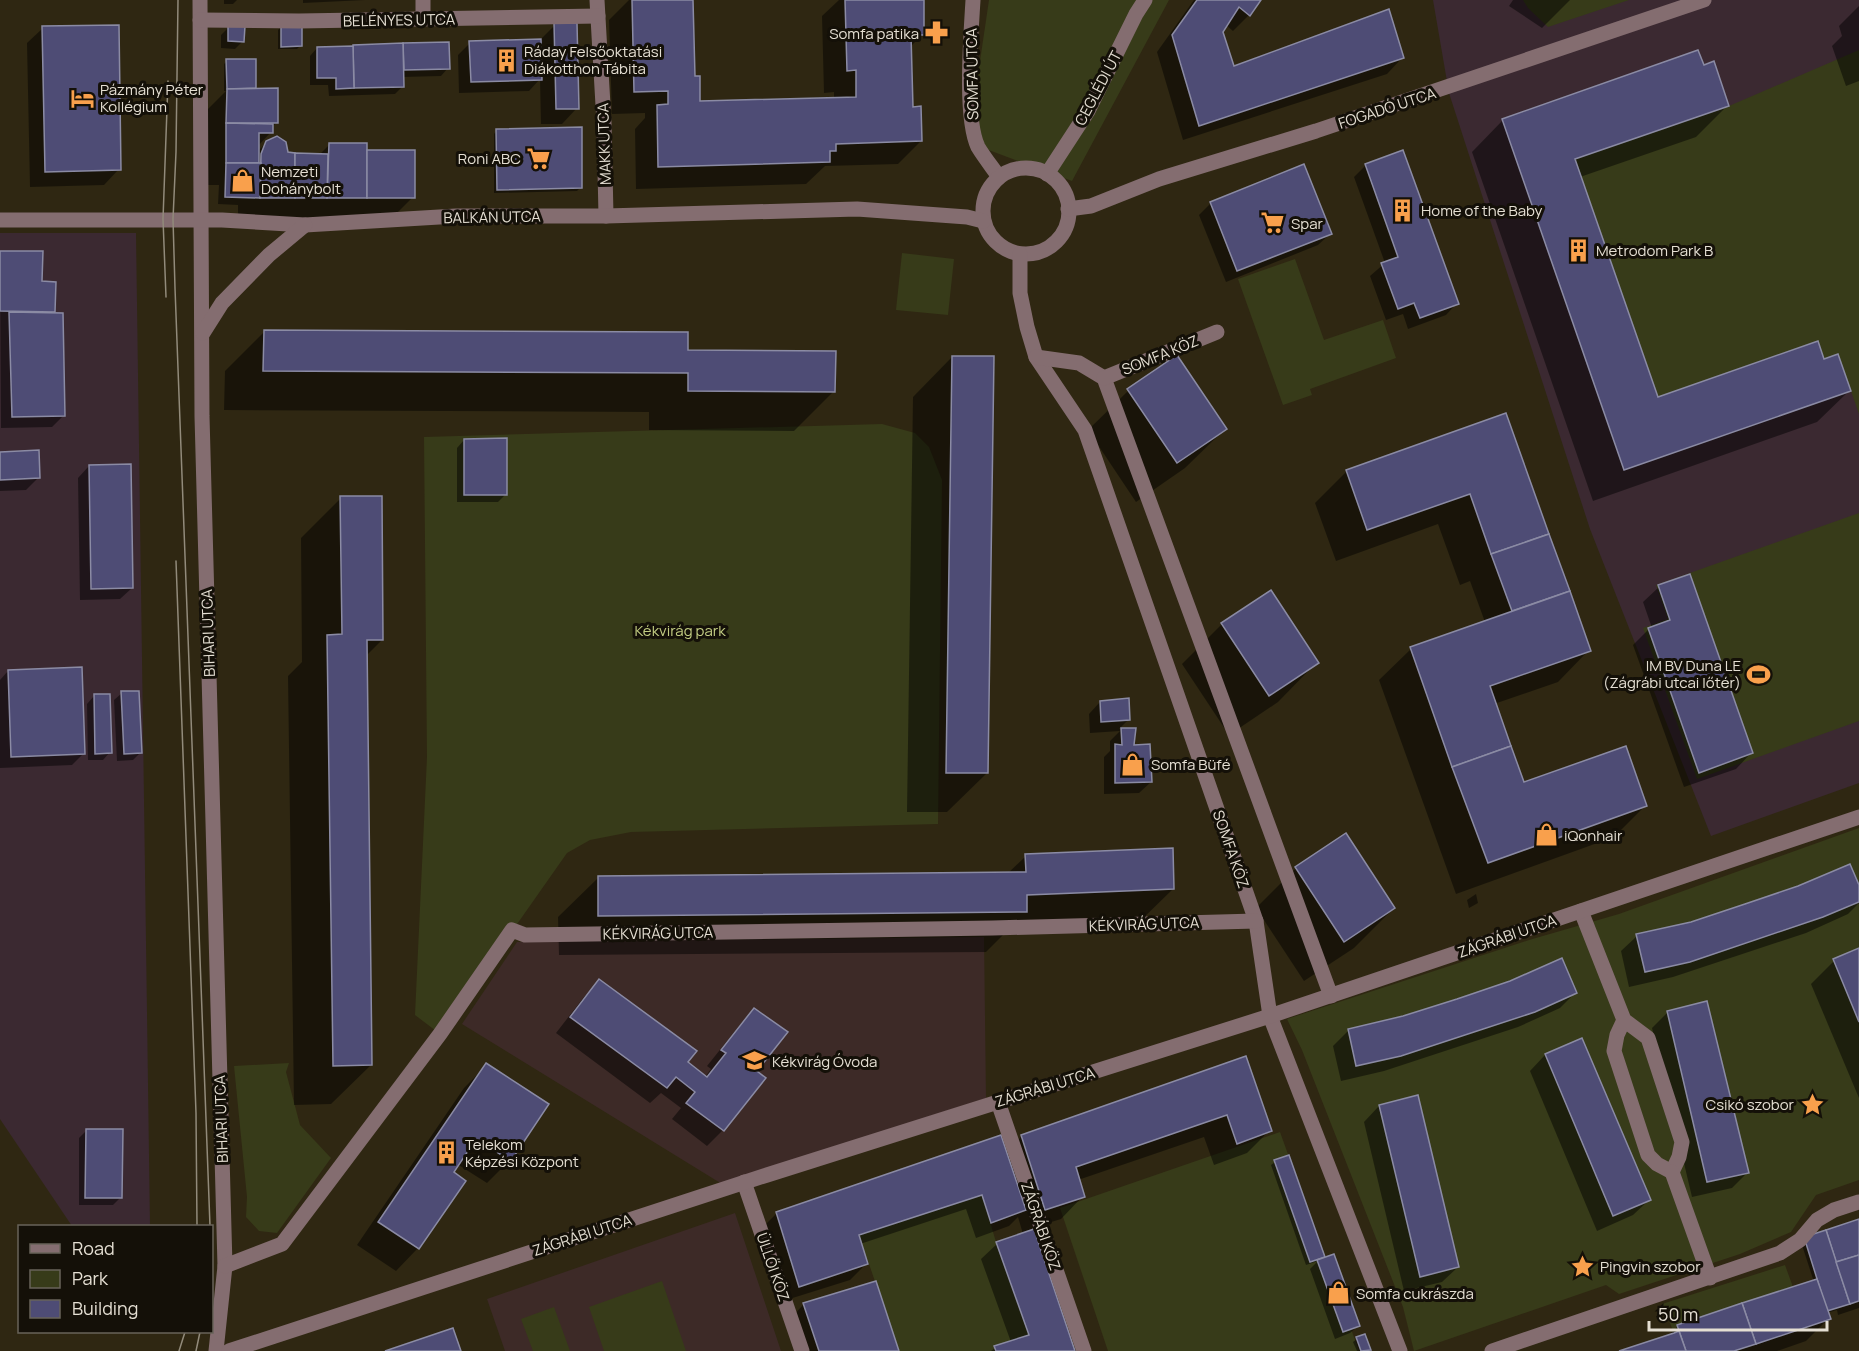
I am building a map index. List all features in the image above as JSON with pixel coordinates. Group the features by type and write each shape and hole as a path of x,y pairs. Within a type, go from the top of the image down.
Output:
{"street":[{"name":"BIHARI UTCA","path":"200,0 202,416 225,1266"},
{"path":"423,0 423,19"},
{"name":"MAKK UTCA","path":"597,0 604,123 606,216"},
{"name":"SOMFA UTCA","path":"973,0 970,67 972,122 978,146 999,177"},
{"name":"CEGLÉDI ÚT","path":"1047,174 1088,111 1145,0"},
{"name":"FOGADÓ UTCA","path":"1068,209 1091,206 1159,179 1316,131 1704,0"},
{"name":"BELÉNYES UTCA","path":"200,20 598,16"},
{"path":"1023,168 1035,169 1047,174 1057,181 1064,191 1069,216 1065,230 1047,249 1034,254 1008,251 997,244 988,233 983,221 982,209 985,197 999,177 1010,171 1023,168"},
{"name":"BALKÁN UTCA","path":"0,220 202,219 304,225 456,216 606,216 856,209 967,217 983,221"},
{"path":"203,333 222,303 269,255 304,225"},
{"name":"SOMFA KÖZ","path":"1020,254 1020,293 1036,357 1085,430 1256,921 1270,1016 1400,1351"},
{"name":"SOMFA KÖZ","path":"1104,378 1217,332"},
{"name":"SOMFA KÖZ","path":"1036,357 1080,363 1104,378 1331,996"},
{"name":"ZÁGRÁBI UTCA","path":"229,1351 744,1182 1331,996 1859,816"},
{"path":"1581,911 1624,1020 1648,1038 1667,1092 1682,1142 1679,1157 1672,1172"},
{"name":"KÉKVIRÁG UTCA","path":"225,1266 282,1244 440,1034 512,930 525,935 981,929 1256,921"},
{"path":"1624,1020 1614,1051 1648,1155 1657,1164 1672,1172 1710,1278"},
{"name":"ZÁGRÁBI KÖZ","path":"998,1102 1084,1351"},
{"name":"ÜLLŐI KÖZ","path":"744,1182 802,1351"},
{"path":"1492,1351 1785,1251 1800,1240 1817,1220 1834,1210 1859,1202"},
{"path":"216,1351 225,1266"}],"shaded area":[{"path":"1433,0 1859,0 1859,783 1711,836 1590,529 1449,93"},
{"path":"0,233 136,233 150,1225 71,1225 0,1119"},
{"name":"Kékvirág Óvoda","path":"984,937 986,1098 722,1184 462,1024 517,942"},
{"path":"735,1213 781,1351 505,1351 487,1299"}],"green space":[{"path":"989,0 1169,0 1072,181 978,146 971,122"},
{"path":"1523,0 1629,0 1548,27"},
{"path":"1859,50 1859,414 1838,354 1824,359 1818,341 1658,397 1575,159 1729,106"},
{"path":"902,253 954,259 948,315 896,310"},
{"path":"1295,259 1324,340 1383,320 1396,358 1310,389 1312,395 1283,405 1238,279"},
{"name":"Kékvirág park","path":"882,424 915,433 929,447 942,480 938,824 631,832 590,840 567,853 440,1034 415,1015 427,757 424,437"},
{"name":"IM BV Duna LE (Zágrábi utcai lőtér)","path":"1859,513 1859,721 1697,779 1643,628 1668,619 1656,585"},
{"path":"1859,828 1859,1180 1816,1195 1791,1232 1740,1254 1619,1294 1606,1285 1414,1351 1403,1307 1302,1050 1287,1019 1529,940 1619,914"},
{"path":"289,1063 286,1072 300,1125 331,1158 277,1233 259,1231 246,1217 247,1197 234,1066"},
{"path":"1280,1132 1359,1351 1108,1351 1060,1208"},
{"path":"982,1195 1029,1335 994,1346 996,1351 899,1351 859,1235"},
{"path":"1785,1265 1793,1287 1678,1325 1679,1331 1674,1333 1662,1304"},
{"path":"662,1281 686,1351 604,1351 589,1307"},
{"path":"554,1307 570,1351 533,1351 521,1319"}],"building":[{"path":"632,0 693,0 695,76 700,76 700,101 856,97 856,70 847,71 845,0 924,0 924,35 911,35 913,107 921,106 922,141 836,144 836,151 830,151 830,162 658,167 657,105 668,104 668,91 634,92"},
{"path":"1197,0 1261,0 1250,16 1239,7 1223,32 1234,66 1389,9 1404,58 1199,126 1172,35"},
{"path":"554,23 577,23 579,109 556,109"},
{"name":"Pázmány Péter Kollégium","path":"119,25 121,170 45,172 42,26"},
{"path":"281,25 302,25 302,46 281,47"},
{"path":"228,26 245,26 244,42 228,41"},
{"name":"Ráday Felsőoktatási Diákotthon Tábita","path":"541,39 542,80 471,82 469,41"},
{"path":"449,42 450,69 404,70 403,43"},
{"path":"403,43 404,87 354,88 353,45"},
{"path":"353,46 354,88 336,89 336,78 317,78 317,47"},
{"name":"Metrodom Park B","path":"1698,50 1704,65 1714,61 1729,106 1575,159 1658,397 1818,341 1824,359 1838,354 1851,391 1624,470 1502,119"},
{"path":"226,59 256,59 256,88 227,89"},
{"path":"278,88 278,123 226,123 227,89"},
{"path":"226,123 273,124 273,133 259,133 259,163 226,163"},
{"name":"Roni ABC","path":"582,127 582,188 497,190 496,129"},
{"path":"277,136 286,142 288,152 295,153 295,198 260,198 261,154 266,141"},
{"path":"329,143 367,143 367,198 327,198"},
{"path":"367,150 415,150 415,198 367,198"},
{"name":"Home of the Baby","path":"1403,150 1459,304 1420,318 1414,303 1398,309 1381,263 1398,257 1365,164"},
{"path":"295,153 328,154 327,198 295,198"},
{"name":"Nemzeti Dohánybolt","path":"226,163 261,163 260,198 225,197"},
{"name":"Spar","path":"1304,164 1332,234 1237,271 1210,202"},
{"path":"0,251 43,251 42,281 56,282 55,312 0,311"},
{"path":"9,312 63,313 65,416 12,417"},
{"path":"264,330 688,332 688,350 836,351 835,392 688,391 688,373 263,371"},
{"path":"1177,355 1227,429 1177,463 1127,389"},
{"path":"952,356 994,356 988,773 946,773"},
{"path":"1506,413 1549,534 1491,554 1470,494 1367,530 1346,470"},
{"path":"507,438 507,495 464,495 464,439"},
{"path":"39,450 40,478 0,480 0,452"},
{"path":"131,464 133,588 91,589 89,465"},
{"path":"340,496 382,496 383,640 367,640 372,1065 333,1066 327,635 342,634"},
{"path":"1549,534 1570,591 1512,611 1491,554"},
{"path":"1690,574 1753,753 1699,773 1648,628 1670,620 1658,585"},
{"path":"1271,590 1319,663 1269,696 1221,623"},
{"path":"1570,591 1591,651 1490,686 1511,746 1452,767 1410,647"},
{"path":"82,667 85,754 11,757 8,670"},
{"path":"121,691 139,691 142,753 124,754"},
{"path":"94,694 110,694 112,753 95,754"},
{"path":"1129,698 1130,720 1101,722 1100,701"},
{"name":"Somfa Büfé","path":"1121,728 1136,728 1134,745 1150,744 1152,782 1115,783 1115,744 1122,745"},
{"path":"1511,746 1524,782 1626,746 1647,806 1488,863 1452,767"},
{"path":"1346,833 1395,908 1344,942 1295,867"},
{"path":"1173,848 1174,889 1027,895 1027,912 598,916 598,876 1026,872 1025,854"},
{"path":"1850,864 1859,885 1859,902 1823,917 1690,962 1645,972 1636,934 1691,922 1798,886"},
{"path":"1859,948 1859,1022 1833,959"},
{"path":"1562,958 1577,993 1535,1012 1401,1056 1356,1066 1348,1029 1403,1016 1457,999 1510,981"},
{"path":"599,979 697,1051 688,1062 707,1077 726,1053 721,1050 754,1008 788,1032 757,1071 766,1078 724,1131 686,1103 695,1092 676,1077 667,1088 570,1017"},
{"path":"1707,1001 1749,1173 1707,1182 1667,1011"},
{"path":"1582,1038 1651,1200 1613,1216 1545,1054"},
{"path":"1246,1056 1272,1131 1237,1144 1227,1115 1076,1167 1085,1197 1045,1210 1021,1135"},
{"name":"Telekom Képzési Központ","path":"486,1063 549,1104 511,1161 476,1139 454,1172 466,1181 419,1249 378,1222"},
{"path":"1418,1095 1459,1267 1420,1277 1379,1105"},
{"path":"86,1129 123,1129 122,1198 85,1198"},
{"path":"1001,1135 1026,1210 991,1223 982,1195 859,1235 868,1264 799,1287 776,1212"},
{"path":"1289,1155 1325,1257 1310,1262 1274,1160"},
{"path":"1859,1219 1859,1255 1836,1262 1826,1230"},
{"path":"1034,1229 1075,1351 996,1351 994,1346 1029,1335 996,1242"},
{"path":"1826,1230 1850,1304 1827,1311 1804,1237"},
{"name":"Somfa cukrászda","path":"1334,1254 1360,1326 1343,1332 1317,1260"},
{"path":"1859,1255 1859,1301 1850,1304 1836,1262"},
{"path":"1817,1279 1831,1319 1756,1344 1742,1303"},
{"path":"876,1281 899,1351 819,1351 803,1303"},
{"path":"1742,1303 1756,1344 1734,1351 1686,1351 1677,1325"},
{"path":"453,1328 461,1351 385,1351"},
{"path":"1679,1331 1686,1351 1619,1351 1674,1333"},
{"path":"1365,1334 1371,1350 1361,1351 1356,1337"}],"tram line":[{"path":"178,0 173,219 210,1225"},
{"path":"166,297 163,219 168,81"},
{"path":"176,561 196,1113 197,1225"},
{"path":"179,1351 185,1333"},
{"path":"196,1351 200,1333"}],"place":[{"name":"Somfa patika","path":"937,33"},
{"name":"Ráday Felsőoktatási Diákotthon Tábita","path":"506,60"},
{"name":"Pázmány Péter Kollégium","path":"82,98"},
{"name":"Roni ABC","path":"539,158"},
{"name":"Nemzeti Dohánybolt","path":"243,180"},
{"name":"Home of the Baby","path":"1403,210"},
{"name":"Spar","path":"1273,223"},
{"name":"Metrodom Park B","path":"1578,250"},
{"name":"IM BV Duna LE (Zágrábi utcai lőtér)","path":"1759,674"},
{"name":"Somfa Büfé","path":"1133,764"},
{"name":"iQonhair","path":"1546,835"},
{"name":"Kékvirág Óvoda","path":"754,1061"},
{"name":"Csikó szobor","path":"1812,1104"},
{"name":"Telekom Képzési Központ","path":"447,1153"},
{"name":"Pingvin szobor","path":"1582,1266"},
{"name":"Somfa cukrászda","path":"1338,1293"}]}
